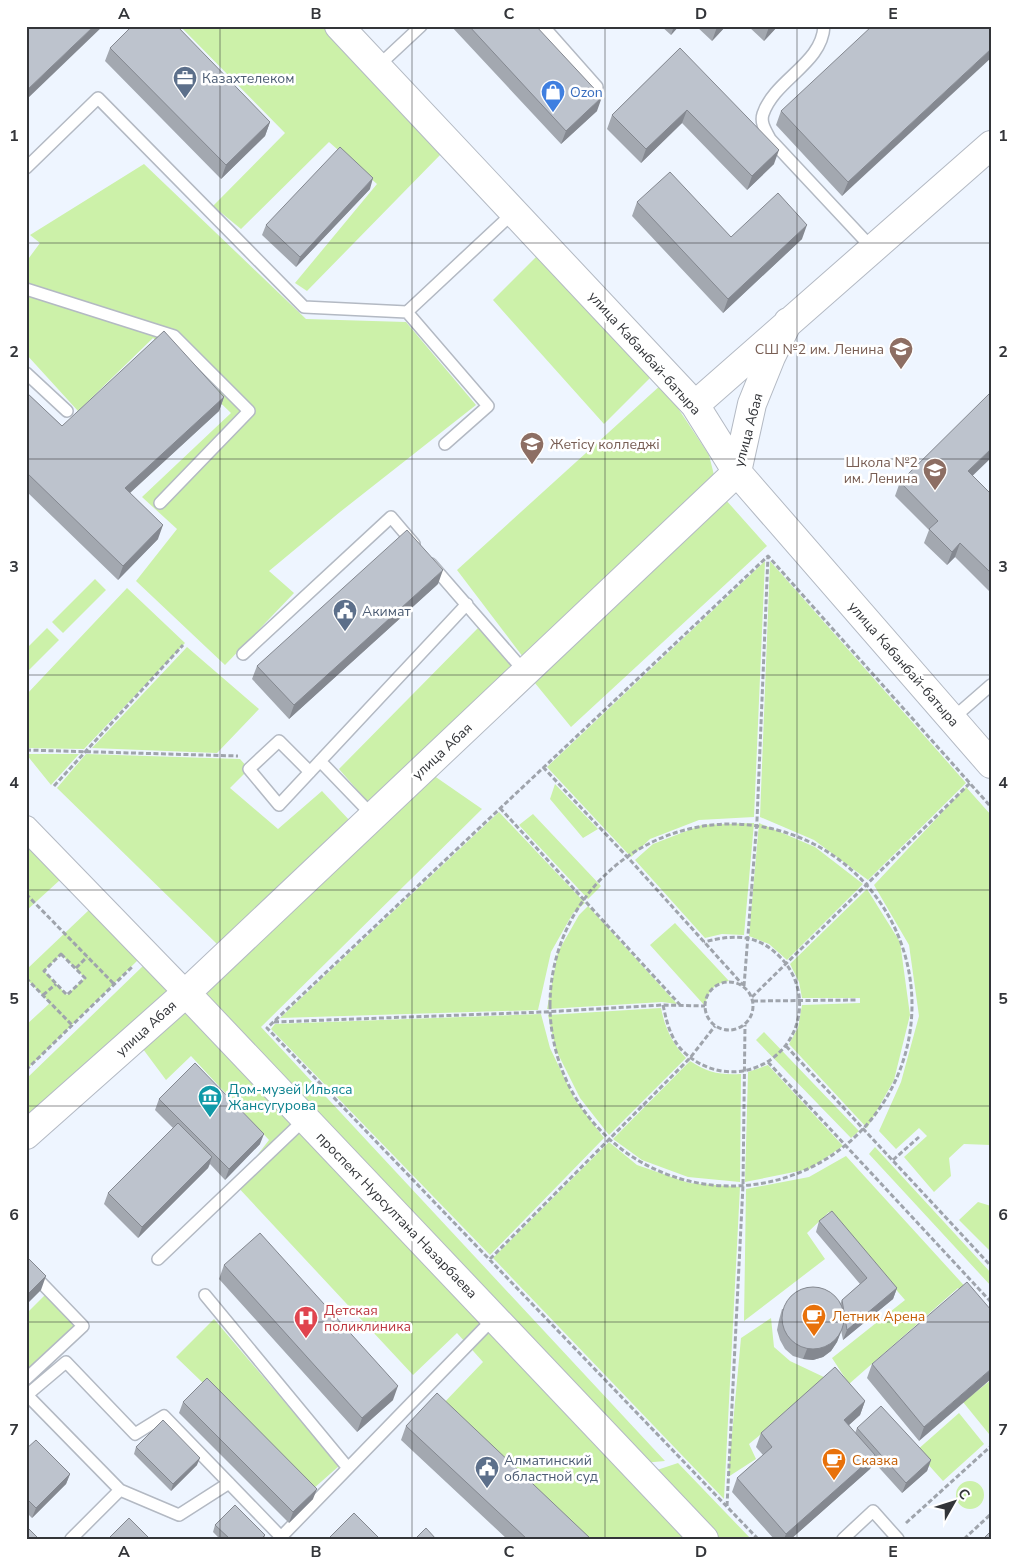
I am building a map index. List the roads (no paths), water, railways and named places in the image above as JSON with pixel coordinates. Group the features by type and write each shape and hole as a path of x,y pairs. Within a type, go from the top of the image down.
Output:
{"main road":[{"name":"улица Кабанбай-батыра","path":"339,26 695,405 737,472 991,764"},
{"name":"улица Абая","path":"695,405 991,145"},
{"name":"улица Абая","path":"26,1135 186,993 737,472 752,404 788,322"},
{"name":"проспект Нурсултана Назарбаева","path":"186,993 704,1539"}],"street":[{"name":"проспект Нурсултана Назарбаева","path":"26,828 186,993"}],"lane":[{"path":"377,67 421,26"},
{"path":"543,26 597,87"},
{"path":"824,26 824,35 819,47 773,98 763,115 763,128 770,139 872,248"},
{"path":"26,168 98,98 304,307 407,312 514,212"},
{"path":"26,289 174,336 249,411 160,503"},
{"path":"407,312 488,406 445,444"},
{"path":"26,372 66,411"},
{"path":"243,654 391,518 526,672"},
{"path":"310,772 278,741 249,769 279,805 310,772 320,761 467,604"},
{"path":"952,719 991,685"},
{"path":"320,761 373,816"},
{"path":"158,1259 305,1119"},
{"path":"26,1267 83,1326 26,1379"},
{"path":"206,1296 348,1468"},
{"path":"229,1482 179,1515 120,1490 27,1395 66,1362 135,1434 164,1416 229,1482 282,1538 494,1318"},
{"path":"72,1539 120,1490"},
{"path":"843,1539 873,1511 896,1536"}],"place":[{"name":"Казахтелеком","path":"185,99"},
{"name":"Ozon","path":"553,113"},
{"name":"СШ №2 им. Ленина","path":"901,370"},
{"name":"Жетісу колледжі","path":"532,465"},
{"name":"Школа №2 им. Ленина","path":"935,491"},
{"name":"Акимат","path":"345,632"},
{"name":"Дом-музей Ильяса Жансугурова","path":"210,1118"},
{"name":"Летник Арена","path":"814,1337"},
{"name":"Детская поликлиника","path":"306,1339"},
{"name":"Сказка","path":"834,1481"},
{"name":"Алматинский областной суд","path":"487,1489"}]}
